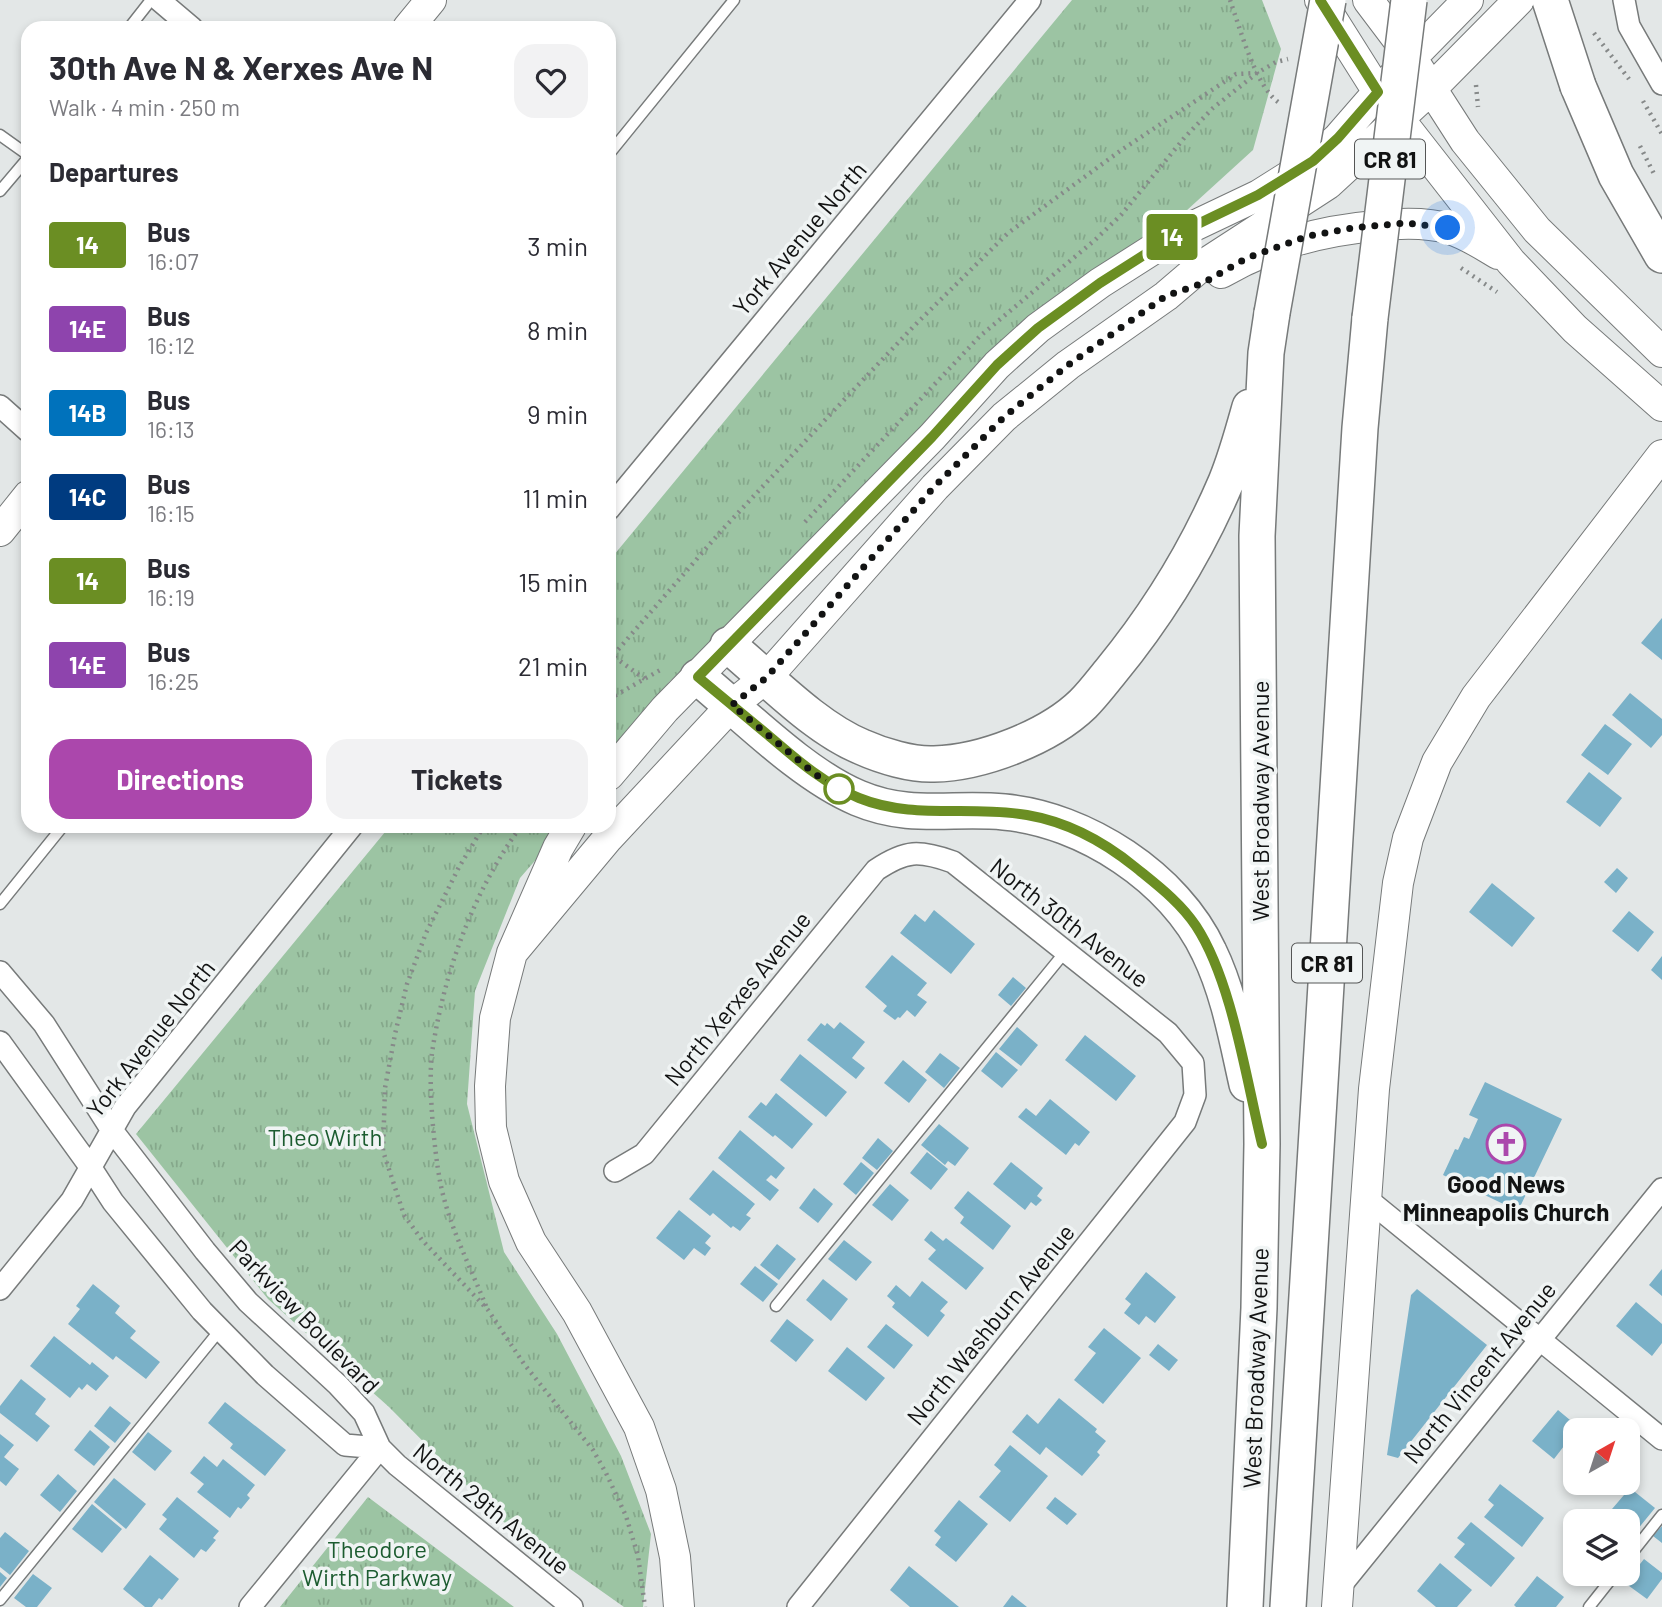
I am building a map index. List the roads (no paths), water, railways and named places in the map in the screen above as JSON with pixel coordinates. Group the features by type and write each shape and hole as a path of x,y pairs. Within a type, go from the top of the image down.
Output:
{"main road":[{"name":"West Broadway Avenue","path":"1245,1607 1259,1308 1262,1144 1257,536 1266,353 1328,0"},
{"name":"West Broadway Avenue","path":"1288,1607 1359,442 1370,318 1409,0"},
{"path":"1550,0 1578,86 1616,175 1662,255"},
{"path":"728,645 822,725 862,747 920,762 933,764 976,758 999,751 1059,723 1083,704 1123,656 1144,629 1183,567 1226,483 1266,353"},
{"path":"698,677 815,774 859,799 887,807 929,813 1001,811 1051,820 1096,838 1166,892 1195,926 1210,952 1233,1024 1262,1144"}],"street":[{"path":"159,0 184,21"},
{"path":"414,21 431,0"},
{"name":"York Avenue North","path":"616,501 1030,0"},
{"path":"1320,0 1378,92 1511,262 1575,329 1662,406"},
{"path":"1368,0 1411,58 1465,142 1537,230 1662,352"},
{"path":"616,767 665,709 932,437 997,365 1038,328 1100,283 1177,234 1258,195 1313,161 1468,0"},
{"path":"616,829 732,705 767,677 934,487 1004,417 1068,365 1166,296 1200,267 1328,184 1430,90 1519,0"},
{"path":"1624,0 1629,26 1662,84"},
{"path":"1166,296 1203,283 1247,258 1308,236 1352,228 1405,223 1448,228 1471,237 1511,262"},
{"path":"0,406 21,425"},
{"path":"1337,1598 1374,1089 1398,883 1408,838 1437,762 1476,697 1662,455"},
{"path":"0,531 21,505"},
{"name":"York Avenue North","path":"0,1289 72,1200 125,1107 346,833"},
{"path":"568,833 558,848 512,953 495,1018 489,1086 491,1128 504,1181 531,1242 577,1312 639,1427 661,1490 675,1557 679,1607"},
{"path":"512,953 613,833"},
{"name":"North 30th Avenue","path":"898,855 931,854 953,862 1168,1033 1193,1063"},
{"name":"North Xerxes Avenue","path":"615,1171 644,1154 876,870 898,855"},
{"name":"Parkview Boulevard","path":"0,972 44,1024 111,1129 248,1302 338,1385 364,1413 380,1448"},
{"path":"0,1042 113,1202 220,1330 265,1375 345,1445 380,1448"},
{"name":"North Washburn Avenue","path":"798,1607 1185,1122 1195,1095 1193,1063"},
{"name":"North Vincent Avenue","path":"1337,1598 1540,1339 1662,1189"},
{"path":"1366,1198 1662,1439"},
{"path":"250,1607 380,1448"},
{"name":"North 29th Avenue","path":"380,1448 397,1465 572,1607"}],"lane":[{"path":"135,21 151,0"},
{"path":"616,145 734,0"},
{"path":"0,135 21,151"},
{"path":"0,191 21,165"},
{"path":"0,904 57,833"},
{"path":"776,1306 1065,952"},
{"path":"0,1600 220,1330"},
{"path":"1640,1543 1662,1515"},
{"path":"1589,1607 1606,1586"}],"place":[{"name":"Good News Minneapolis Church","path":"1506,1144"}],"park label":[{"name":"Theo Wirth","path":"325,1136"},
{"name":"Theodore Wirth Parkway","path":"377,1562"}]}
